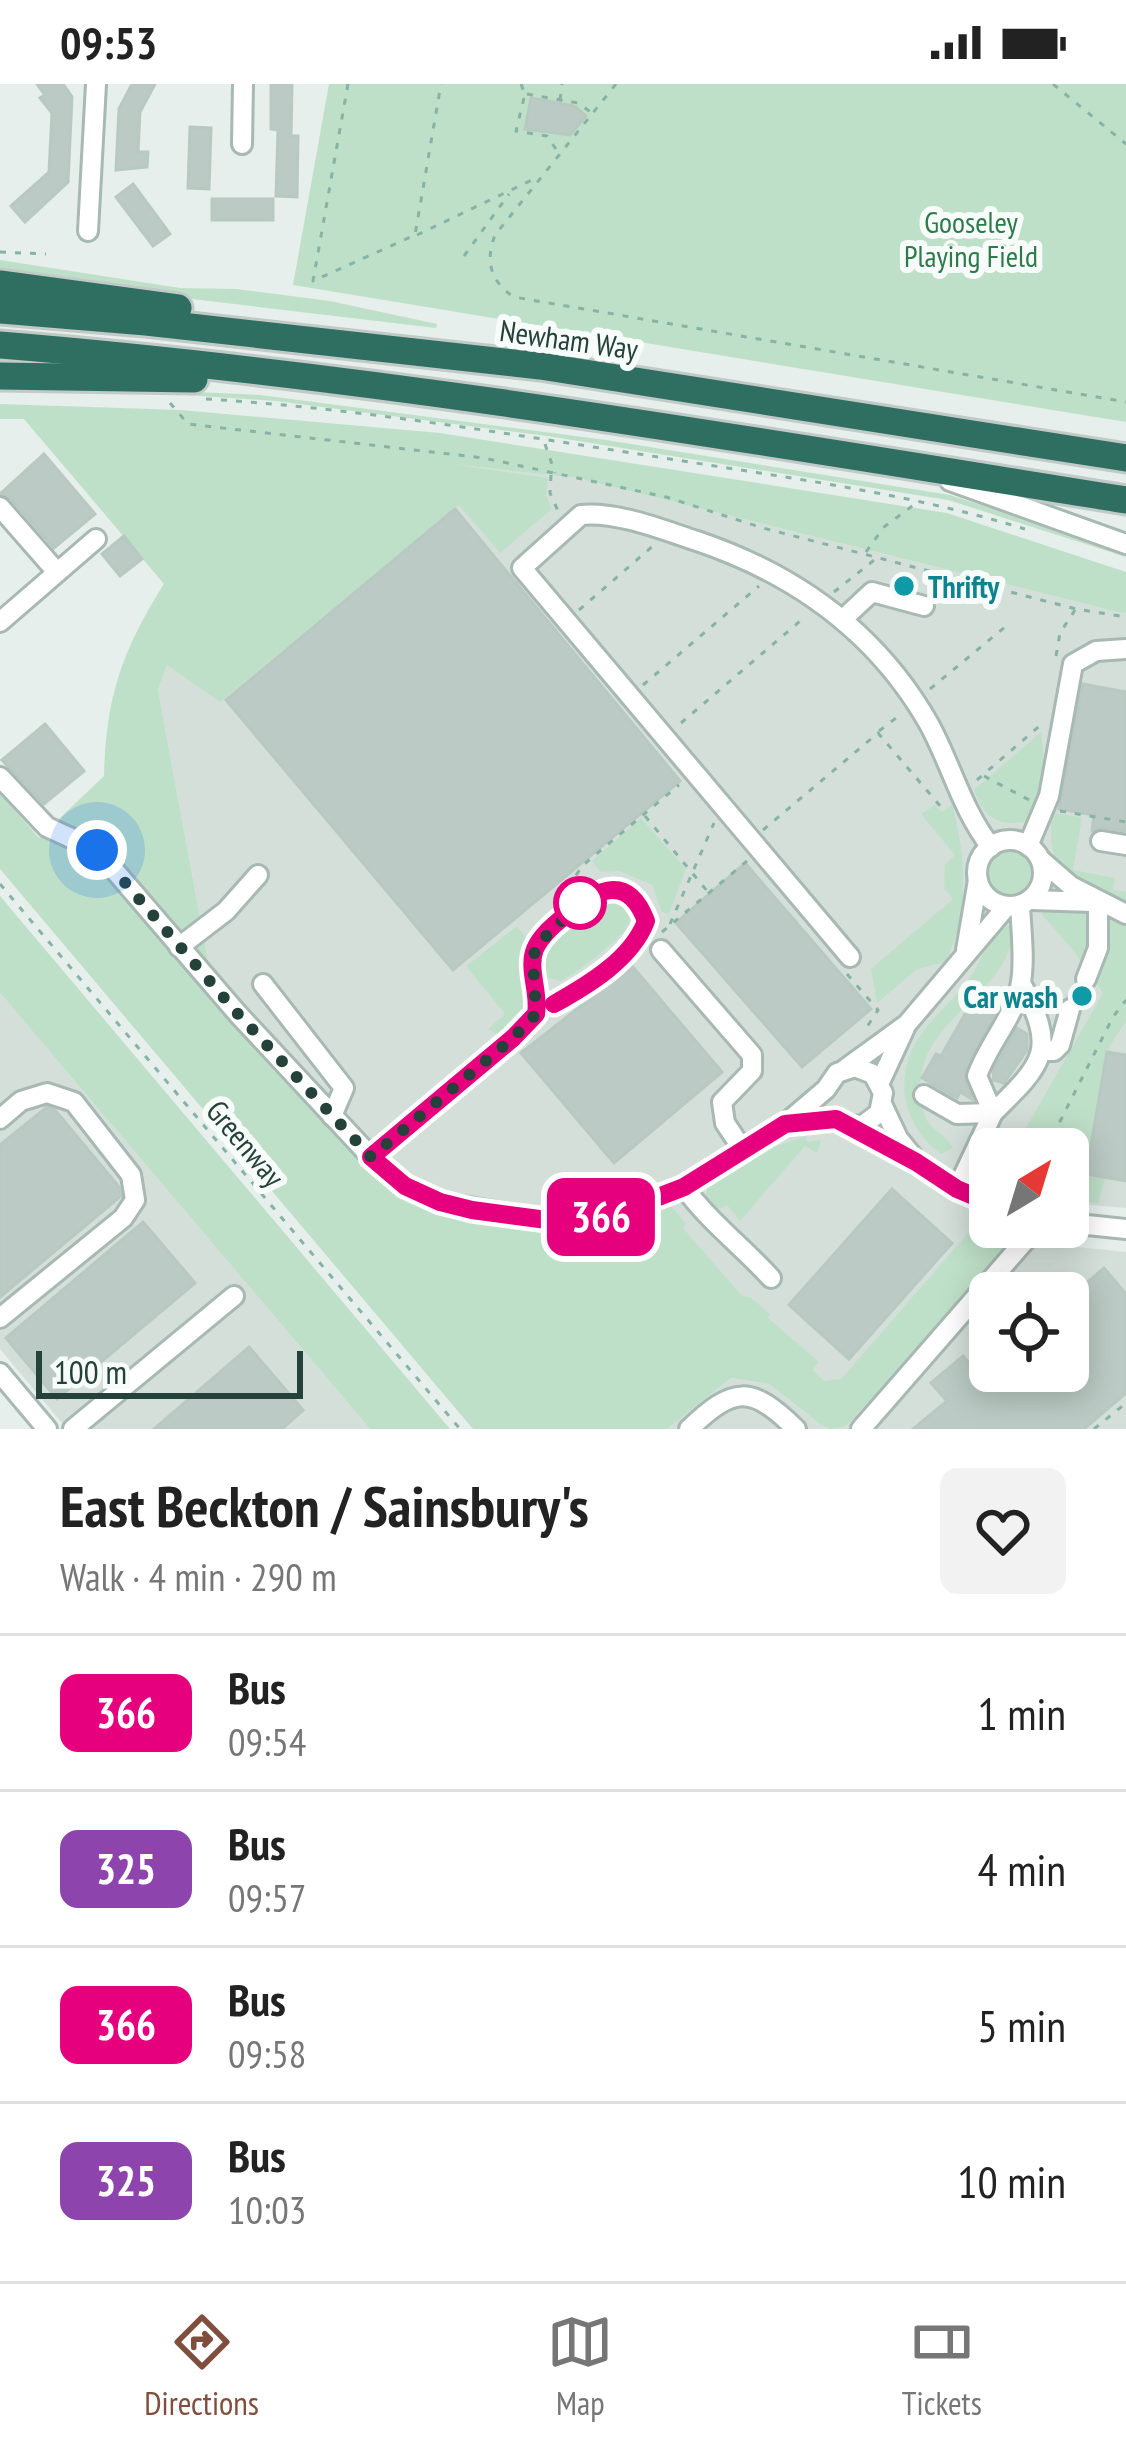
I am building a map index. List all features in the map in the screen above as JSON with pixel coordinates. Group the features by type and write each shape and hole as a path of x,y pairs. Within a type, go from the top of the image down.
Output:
{"highway":[{"path":"0,284 190,310 328,342"},
{"name":"Newham Way","path":"0,310 540,366 1126,458"},
{"path":"0,346 324,377 519,402 1126,500"},
{"path":"0,376 324,377"}],"street":[{"path":"88,231 96,84"},
{"path":"242,144 243,84"},
{"path":"910,465 1017,508 1126,544"},
{"path":"0,507 56,571"},
{"path":"850,957 522,568 581,515 658,529 749,559 842,619 874,649 914,702 991,847"},
{"path":"0,622 96,539"},
{"path":"842,619 872,592 924,606"},
{"path":"0,776 47,827 97,850 332,1116 405,1186 440,1202 512,1217 609,1216 684,1187 785,1124 826,1089 830,1080 907,1024 965,955 1043,880 1035,853 1073,664 1096,651 1126,650"},
{"path":"965,955 980,862 991,847 1003,841 1035,853 1098,902 1126,914"},
{"path":"1101,841 1126,845"},
{"path":"179,947 226,910 257,875"},
{"path":"978,880 986,896 1019,904 1098,902"},
{"path":"371,1157 536,1014 533,960 548,930 600,890 617,889 630,897 646,921 640,936 580,989 554,1004 538,1005"},
{"path":"1086,980 1098,948 1098,902"},
{"path":"957,1189 993,1113 1018,1088 1043,1051 1042,1023 1021,983 1019,904"},
{"path":"657,945 752,1055 752,1071 722,1102 725,1123 743,1150"},
{"path":"993,1113 977,1076 1021,983"},
{"path":"263,984 344,1088 332,1116"},
{"path":"1043,1051 1054,1052 1060,1045 1070,1009"},
{"path":"907,1024 880,1082 882,1104 916,1162"},
{"path":"845,1069 864,1069 880,1082"},
{"path":"826,1089 829,1111 844,1123 969,1194"},
{"path":"0,1119 21,1101 46,1093 74,1102 131,1175 135,1200 123,1218 0,1318"},
{"path":"924,1095 957,1114 993,1113"},
{"path":"785,1124 872,1120 882,1104"},
{"path":"684,1187 706,1218 742,1246 771,1278"},
{"path":"1089,1225 1126,1229"},
{"path":"863,1428 1019,1248"},
{"path":"73,1429 234,1296"},
{"path":"0,1373 47,1429"},
{"path":"688,1429 709,1409 736,1395 762,1399 796,1429"}],"path":[{"path":"314,290 348,84"},
{"path":"415,236 441,84"},
{"path":"520,84 526,94 516,131 547,136 559,153"},
{"path":"560,100 562,84"},
{"path":"616,84 495,235 490,246 494,280 514,297 1126,402"},
{"path":"1053,84 1126,145"},
{"path":"526,94 578,103 592,113"},
{"path":"314,281 540,176"},
{"path":"464,256 509,193"},
{"path":"0,252 46,254"},
{"path":"165,397 184,398"},
{"path":"202,399 546,440 966,510"},
{"path":"546,440 545,450 555,468 554,506 570,525"},
{"path":"864,554 884,527 920,500"},
{"path":"567,620 654,545 656,538"},
{"path":"828,597 878,557"},
{"path":"631,695 774,573"},
{"path":"1076,609 1126,617"},
{"path":"666,736 813,610"},
{"path":"878,733 1004,627"},
{"path":"568,888 582,866 685,780"},
{"path":"657,945 670,926 723,803"},
{"path":"644,815 709,893"},
{"path":"670,926 749,860"},
{"name":"Greenway","path":"0,884 460,1429"},
{"path":"1057,1128 1126,1000"},
{"path":"1094,1429 1126,1403"}],"shaded area":[{"path":"361,454 577,478 1126,614 1126,1208 1089,1205 1089,1128 969,1128 969,1248 1126,1252 1126,1429 667,1429 731,1378 769,1384 813,1419 636,1215 586,1227 543,1230 453,1214 407,1195 369,1165 209,966 158,690 209,540"},
{"path":"0,993 370,1429 67,1429 0,1349"}],"green space":[{"name":"Gooseley Playing Field","path":"329,84 1126,84 1126,422 293,285"},
{"path":"0,260 180,288 236,289 330,301 437,324 436,328 175,297 0,270"},
{"path":"24,384 260,395 606,440 950,495 1126,552 1126,557 948,500 547,436 276,401"},
{"path":"0,404 181,410 440,433 947,513 1126,572 1126,614 577,478 450,464 548,478 546,496 552,509 500,553 459,505 220,702 167,665 158,690 209,966 369,1165 407,1195 453,1214 543,1230 586,1227 669,1204 686,1224 683,1228 742,1296 770,1314 768,1318 819,1362 812,1370 824,1381 841,1379 969,1232 969,1248 1002,1248 988,1272 969,1272 969,1293 846,1426 821,1425 769,1384 731,1378 667,1429 473,1429 0,869 0,793 39,838 104,776 108,722 119,675 164,584 24,419 0,419"},
{"path":"1041,732 1043,778 1029,821 994,819 974,790"},
{"path":"935,805 942,812 952,805 961,844 959,924 946,962 917,969 877,1003 871,969 953,899 944,888 945,865 955,855 921,814"},
{"path":"1052,813 1082,817 1073,870 1115,878 1113,890 1126,892 1126,902 1077,881 1058,864"},
{"path":"641,818 686,869 669,914 662,912 652,885 619,871 601,872 592,861"},
{"path":"1010,852 1025,859 1032,874 1025,889 1010,896 995,889 988,874 995,859"},
{"path":"1050,891 1126,926 1126,1021 1107,1050 1089,1151 1089,1128 1026,1128 1103,993 1042,915"},
{"path":"0,896 450,1429 370,1429 0,993"},
{"path":"613,903 625,907 629,917 622,933 561,981 545,977 548,954 566,931"},
{"path":"1013,925 1008,951 996,974 941,1032 928,1054 921,1081 924,1113 953,1148 941,1154 918,1130 906,1101 905,1070 910,1054 923,1031 967,982 1000,927"},
{"path":"517,926 526,938 522,1007 511,1029 499,1035 488,1029 505,1014 466,966"},
{"path":"806,1136 807,1142 821,1140 817,1153 805,1146 740,1221 727,1205 717,1211 706,1198 707,1186 768,1149"},
{"path":"1089,1175 1105,1178 1098,1203 1089,1202"}],"building":[{"path":"37,84 63,84 72,97 68,182 25,222 11,206 49,172 52,113 40,98 45,95"},
{"path":"132,84 155,84 140,112 138,152 148,152 147,167 116,170 119,109"},
{"path":"271,84 292,84 291,136 298,136 297,197 276,196 278,130 271,129"},
{"path":"531,98 574,106 586,116 570,135 525,129"},
{"path":"190,127 211,128 209,189 188,188"},
{"path":"133,184 170,234 153,246 116,197"},
{"path":"212,199 273,199 273,220 212,220"},
{"path":"44,454 95,514 54,548 10,498 0,494"},
{"path":"455,509 680,781 453,970 226,700"},
{"path":"124,536 142,559 120,576 102,554"},
{"path":"1083,684 1126,692 1126,831 1092,831 1094,815 1059,809"},
{"path":"45,724 84,771 44,804 2,760"},
{"path":"745,863 871,1009 802,1067 676,923"},
{"path":"632,966 722,1072 614,1163 521,1053"},
{"path":"972,1002 994,1015 964,1072 972,1099 960,1092 957,1098 922,1078 936,1054 941,1056"},
{"path":"1017,1028 1027,1034 1027,1050 1004,1083 993,1080 994,1070"},
{"path":"1107,1052 1126,1055 1126,1181 1089,1175"},
{"path":"47,1107 55,1110 119,1187 121,1196 0,1297 0,1145"},
{"path":"892,1189 952,1243 849,1359 789,1305"},
{"path":"143,1222 195,1283 57,1399 6,1338"},
{"path":"1104,1268 1126,1294 1126,1393 1084,1429 913,1429 947,1401 931,1383 963,1356 969,1363 969,1392 1089,1392 1089,1281"},
{"path":"249,1347 303,1410 282,1429 154,1429"}],"tunnel":[{"path":"1070,1009 1086,979"}],"bus line":[{"name":"366","path":"554,1004 605,970 640,936 646,921 630,897 617,889 600,890 548,930 533,960 536,1014 371,1157 405,1186 472,1210 547,1220 609,1216 684,1187 785,1124 836,1119 969,1194"}],"place":[{"name":"Thrifty","path":"904,586"},
{"name":"Car wash","path":"1082,996"}],"route":[{"path":"97,850 238,1014 371,1157 525,1028 538,1005 536,946 583,900 580,903"}]}
